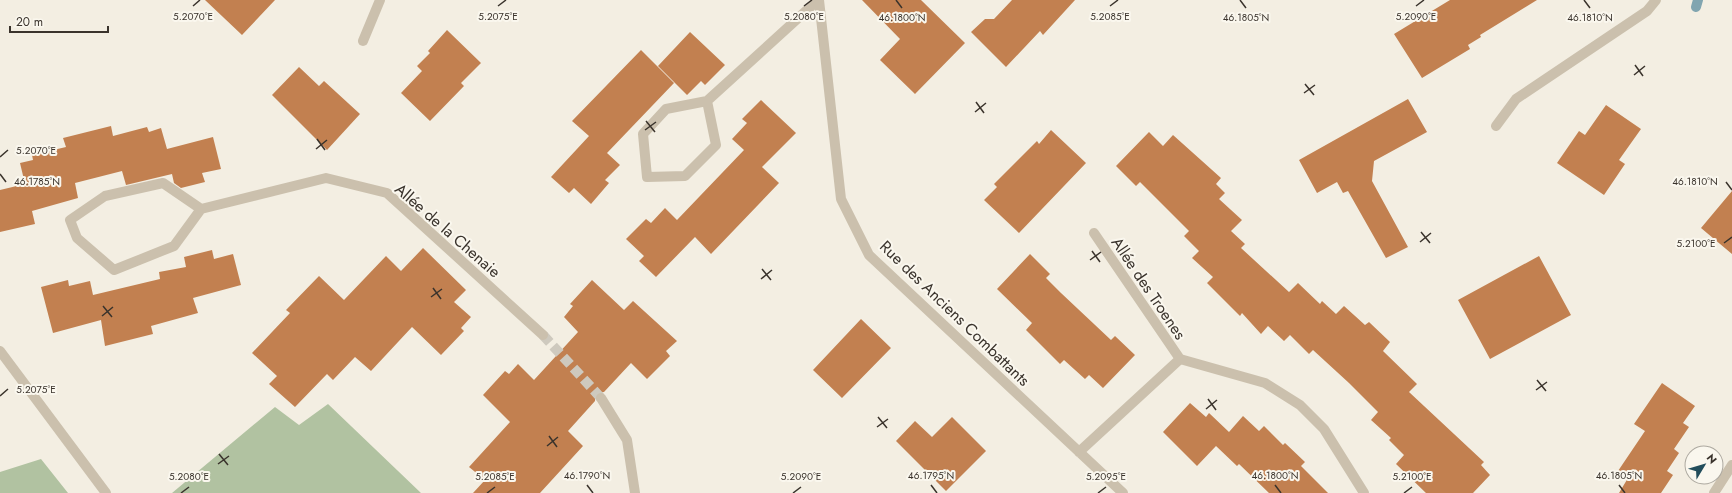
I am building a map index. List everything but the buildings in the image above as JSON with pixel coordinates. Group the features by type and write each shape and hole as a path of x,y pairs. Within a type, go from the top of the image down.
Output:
{"street":[{"path":"362,41 380,0"},
{"path":"707,101 716,145 685,176 648,177 642,134 666,109 707,101 819,0"},
{"name":"Rue des Anciens Combattants","path":"819,0 841,199 869,255 1123,493"},
{"path":"1496,126 1516,99 1647,11 1656,0"},
{"name":"Allée de la Chenaie","path":"201,209 326,178 387,193 542,335"},
{"path":"163,183 201,209 174,246 114,270 77,238 70,220 105,196 163,183"},
{"name":"Allée des Troenes","path":"1094,233 1180,359 1264,383 1300,405 1324,429 1364,493"},
{"path":"0,351 106,493"},
{"name":"Allée des Troenes","path":"1079,452 1180,359"},
{"path":"601,398 628,440 636,493"},
{"path":"1714,493 1732,465"}],"green space":[{"path":"328,404 421,493 172,493 275,407 299,425"},
{"path":"41,459 68,493 0,493 0,472"}],"waterway":[{"path":"1696,7 1698,0"}],"tunnel":[{"path":"543,335 601,398"}]}
